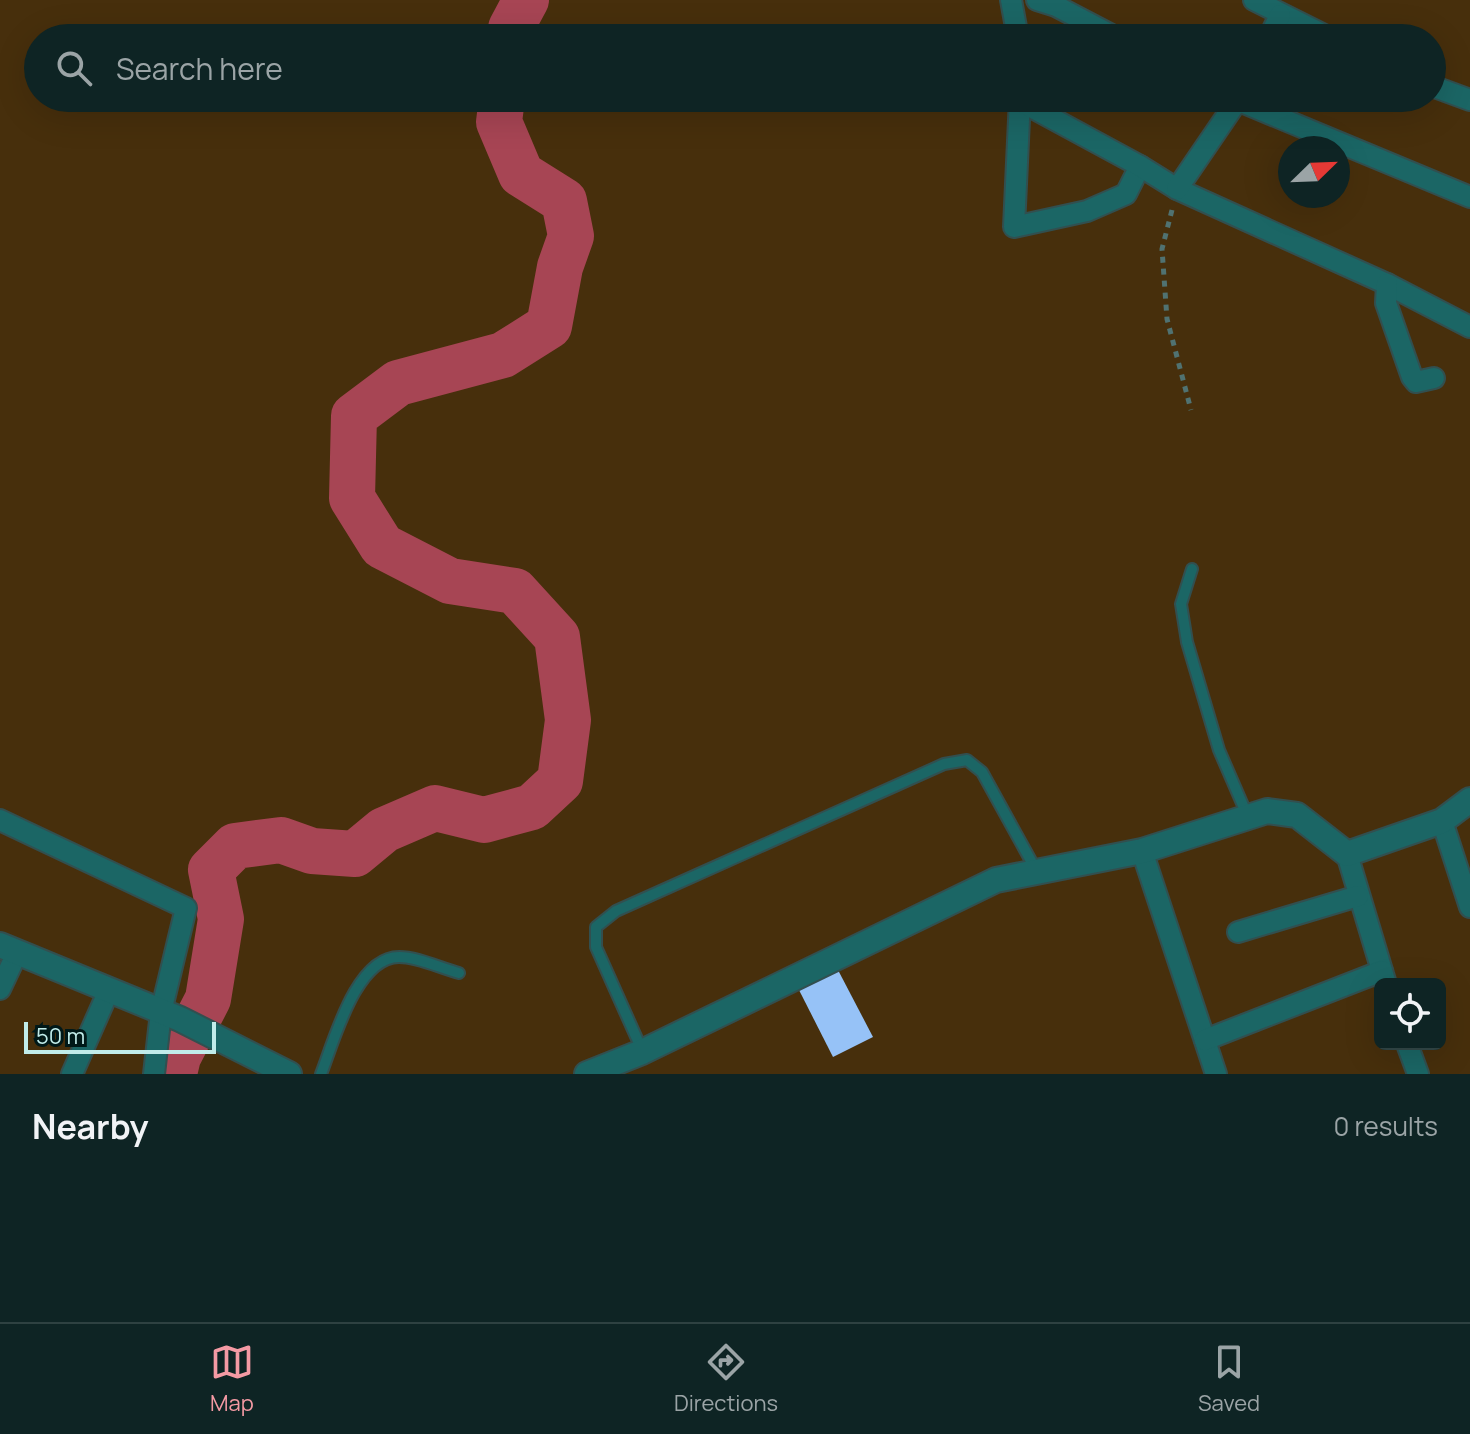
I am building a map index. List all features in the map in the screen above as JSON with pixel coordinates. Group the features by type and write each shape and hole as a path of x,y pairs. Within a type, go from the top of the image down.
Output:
{"street":[{"path":"1011,0 1015,24"},
{"path":"1037,0 1090,24"},
{"path":"1254,0 1300,24"},
{"path":"1276,24 1280,15"},
{"path":"1446,91 1470,100"},
{"path":"1019,112 1014,227 1087,211 1126,194 1140,166"},
{"path":"1042,112 1177,189 1387,284 1470,327"},
{"path":"1177,189 1227,112"},
{"path":"1267,112 1470,197"},
{"path":"1387,284 1386,303 1412,377 1416,382 1434,378"},
{"path":"1347,854 1442,821 1470,800"},
{"path":"587,1074 642,1052 996,880 1142,851 1267,811 1297,815 1347,854 1384,977 1205,1040"},
{"path":"0,820 186,908 170,1015 154,1074"},
{"path":"1442,821 1470,907"},
{"path":"1142,851 1216,1074"},
{"path":"1238,932 1358,896"},
{"path":"0,989 8,949 170,1015 289,1074"},
{"path":"72,1074 109,990"},
{"path":"1409,1050 1418,1074"}],"lane":[{"path":"1192,569 1181,604 1187,642 1219,750 1248,817"},
{"path":"642,1052 596,947 596,927 616,911 944,764 967,760 982,772 1037,871"},
{"path":"321,1074 360,980 383,960 400,957 459,973"}],"path":[{"path":"1177,189 1162,249 1167,319 1191,410"}],"shaded area":[{"path":"0,0 1470,0 1470,1074 0,1074"}],"building":[{"path":"838,970 873,1037 833,1057 799,990"}],"waterway":[{"path":"513,24 526,0"},
{"path":"174,1074 178,1057 208,999 221,919 211,870 235,846 281,840 312,851 355,854 384,830 435,808 484,820 532,807 560,781 568,720 557,637 515,591 450,581 382,546 352,498 354,416 398,383 503,355 549,326 560,267 571,236 564,201 521,174 499,122 500,112"}]}
